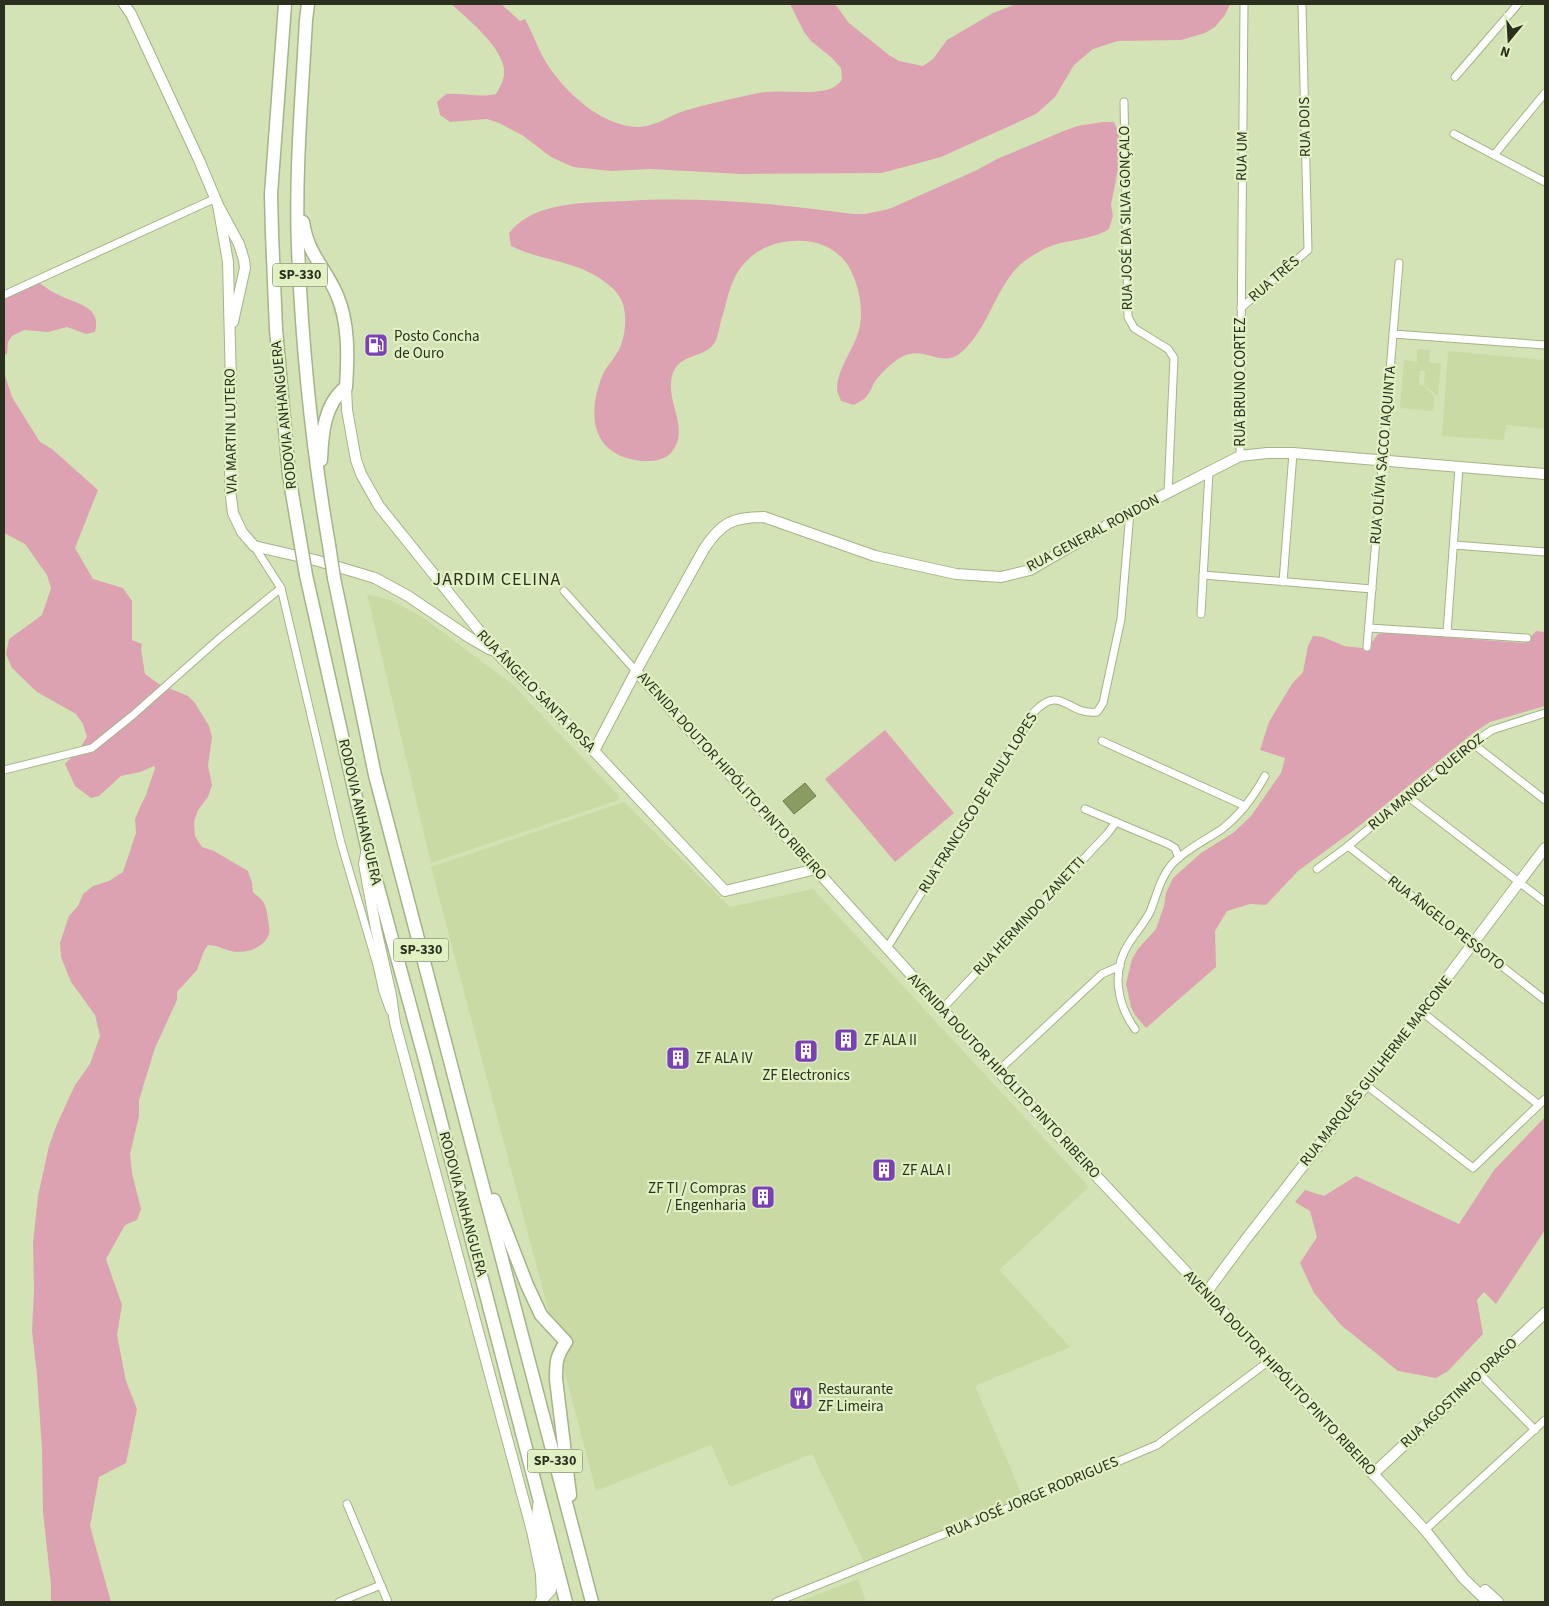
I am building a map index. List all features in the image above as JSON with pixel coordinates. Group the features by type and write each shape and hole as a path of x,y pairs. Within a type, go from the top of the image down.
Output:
{"highway":[{"name":"RODOVIA ANHANGUERA","path":"285,4 271,194 272,234 277,339 289,475 306,575 367,847 428,1069 566,1602"},
{"name":"RODOVIA ANHANGUERA","path":"308,4 298,182 298,246 310,420 334,578 375,775 592,1602"},
{"path":"298,182 305,234 311,251 336,293 343,312 348,354 346,387 334,398 322,437 320,492"},
{"path":"472,1143 527,1285 541,1315 566,1342 556,1361 556,1379 575,1537"}],"street":[{"name":"VIA MARTIN LUTERO","path":"124,4 139,31 231,229 244,264 230,340"},
{"name":"RUA UM","path":"1241,308 1244,4"},
{"name":"RUA DOIS","path":"1302,4 1308,250"},
{"path":"1455,77 1518,4"},
{"path":"1494,155 1545,93"},
{"name":"RUA JOSÉ DA SILVA GONÇALO","path":"1124,102 1128,317 1134,328 1168,349 1174,358 1168,493"},
{"path":"1454,134 1545,182"},
{"name":"VIA MARTIN LUTERO","path":"217,202 228,265 230,489 233,513 242,532 254,546"},
{"path":"4,295 217,202"},
{"name":"RUA TRÊS","path":"1241,308 1308,250"},
{"path":"228,265 236,271 244,264"},
{"name":"RUA OLÍVIA SACCO IAQUINTA","path":"1367,647 1399,264"},
{"name":"RUA BRUNO CORTEZ","path":"1240,456 1241,308"},
{"path":"1393,334 1545,345"},
{"name":"RUA ÂNGELO SANTA ROSA","path":"346,387 346,410 356,460 367,486 379,506 497,653 594,751 725,891 816,869"},
{"path":"1283,582 1293,453"},
{"name":"RUA GENERAL RONDON","path":"594,751 704,549 714,533 729,522 747,517 764,517 875,556 956,574 1001,576 1030,570 1130,512 1240,456 1293,453 1545,474"},
{"path":"1447,633 1459,467"},
{"path":"1201,614 1209,472"},
{"name":"RUA FRANCISCO DE PAULA LOPES","path":"887,948 1034,712 1044,702 1056,699 1087,713 1097,712 1103,703 1121,620 1130,512"},
{"path":"1454,545 1545,552"},
{"path":"254,546 281,588 341,843 377,965 383,992 395,1023 532,1531 541,1574 541,1601"},
{"path":"254,546 315,560 375,578 408,596 470,638 497,653"},
{"path":"1203,575 1372,589"},
{"path":"4,770 92,748 281,588"},
{"name":"AVENIDA DOUTOR HIPÓLITO PINTO RIBEIRO","path":"564,591 998,1071 1425,1530 1464,1579 1488,1602"},
{"path":"1369,628 1527,638"},
{"name":"RUA MANOEL QUEIROZ","path":"1317,870 1472,743 1492,730 1545,714"},
{"path":"1102,741 1245,806"},
{"path":"1472,743 1545,800"},
{"path":"1135,1029 1126,1015 1120,1000 1118,984 1120,966 1129,943 1150,912 1162,880 1169,868 1178,858 1223,828 1245,806 1265,776"},
{"path":"1407,796 1545,902"},
{"path":"1085,809 1168,844 1175,848 1178,858"},
{"name":"RUA HERMINDO ZANETTI","path":"942,1008 1108,833 1116,822"},
{"name":"RUA ÂNGELO PESSOTO","path":"1348,846 1545,1000"},
{"path":"367,847 364,864 395,1023"},
{"name":"RUA MARQUÊS GUILHERME MARCONE","path":"1206,1293 1242,1243 1422,1012 1545,848"},
{"path":"998,1071 1102,974 1120,966"},
{"path":"1422,1012 1539,1105"},
{"path":"1366,1085 1473,1168 1545,1099"},
{"name":"RUA AGOSTINHO DRAGO","path":"1373,1474 1545,1313"},
{"name":"RUA JOSÉ JORGE RODRIGUES","path":"776,1602 1013,1506 1157,1444 1269,1361"},
{"path":"1480,1374 1535,1430"},
{"path":"1425,1530 1545,1420"},
{"path":"539,1496 537,1519 551,1586 551,1590 541,1601"},
{"path":"347,1504 388,1602"},
{"name":"AVENIDA DOUTOR HIPÓLITO PINTO RIBEIRO","path":"1448,1558 1498,1602"},
{"path":"339,1602 380,1585"}],"shaded area":[{"path":"451,4 501,4 520,21 525,19 547,64 574,96 586,106 611,121 624,125 644,127 693,108 754,94 764,92 821,91 837,85 842,80 841,68 811,41 804,32 790,4 835,4 849,23 889,55 899,61 923,66 933,59 947,40 993,13 1016,4 1230,4 1225,15 1215,27 1205,33 1181,40 1118,41 1093,49 1074,65 1055,97 1036,114 941,157 882,173 741,174 650,169 611,171 573,167 551,157 522,135 499,123 487,119 450,122 440,115 437,102 446,94 483,96 496,94 502,82 504,72 502,60 490,42"},
{"path":"1102,122 1114,122 1119,133 1118,169 1111,205 1113,216 1109,229 1091,237 1045,248 1029,258 1018,266 1009,278 980,330 965,349 950,358 937,358 917,353 904,356 886,369 876,380 866,397 854,405 841,401 837,392 840,374 857,337 861,315 858,291 847,263 831,249 805,241 774,244 756,253 735,277 715,343 703,352 681,362 673,373 671,394 679,434 677,444 671,453 659,460 639,461 620,455 608,448 596,428 594,415 598,388 603,374 619,349 624,333 624,307 617,293 601,279 589,272 533,255 511,246 509,233 520,222 533,214 547,209 579,203 712,200 768,204 853,214 865,214 889,209 975,171 997,159 1066,130"},
{"path":"36,280 56,294 88,308 95,317 95,332 86,334 67,327 48,332 24,330 12,336 8,342 7,354 4,355 4,294"},
{"path":"1417,349 1430,350 1429,363 1441,363 1438,396 1424,385 1425,371 1420,371 1419,385 1424,386 1434,396 1433,411 1400,408 1404,360 1417,362"},
{"path":"1448,351 1545,360 1545,429 1506,425 1504,440 1442,436"},
{"path":"4,372 12,397 40,442 52,449 98,490 75,548 93,579 123,588 132,601 132,640 142,644 145,674 159,684 188,696 195,703 209,726 212,737 208,766 212,785 208,797 198,810 194,822 195,836 202,847 214,851 248,871 253,892 265,905 269,926 267,938 258,947 251,950 237,952 208,945 197,970 177,992 177,1000 155,1048 139,1100 139,1116 130,1154 132,1173 141,1209 137,1220 125,1225 106,1259 122,1305 117,1335 126,1381 137,1409 126,1463 99,1477 90,1526 111,1602 51,1602 51,1585 43,1512 42,1450 37,1375 32,1331 34,1290 33,1243 38,1196 49,1146 75,1085 90,1064 100,1036 95,1015 71,982 61,957 60,943 69,916 78,906 83,894 93,886 109,881 123,872 136,833 135,819 155,768 154,766 140,772 121,776 99,796 91,798 75,786 65,764 80,748 87,737 83,724 76,714 37,692 12,668 6,654 9,639 42,615 51,588 47,575 25,544 4,533"},
{"path":"367,594 390,600 421,616 512,684 618,795 619,800 431,863"},
{"path":"1536,631 1545,632 1545,706 1490,722 1472,734 1358,827 1298,871 1266,905 1250,904 1227,911 1215,931 1216,967 1146,1028 1131,1007 1126,984 1132,959 1138,949 1156,929 1164,906 1166,893 1173,878 1201,853 1233,833 1251,816 1281,773 1285,758 1260,750 1269,722 1292,684 1303,672 1308,646 1313,636 1323,637 1344,646 1371,649 1372,642 1378,634 1385,633 1525,643"},
{"path":"885,730 954,813 895,862 825,779"},
{"path":"805,783 816,796 794,814 783,801"},
{"path":"624,802 730,907 813,889 1089,1187 999,1270 1070,1347 975,1386 1023,1497 864,1562 812,1454 730,1487 711,1445 596,1491 431,867"},
{"path":"1545,1117 1545,1230 1496,1304 1484,1292 1477,1300 1483,1334 1448,1371 1436,1378 1398,1371 1341,1325 1314,1293 1300,1263 1317,1237 1310,1211 1295,1202 1305,1190 1324,1196 1356,1176 1459,1224 1494,1170"},
{"path":"858,1579 866,1602 798,1602"}],"place":[{"name":"Posto Concha de Ouro","path":"376,345"},
{"name":"ZF ALA II","path":"846,1040"},
{"name":"ZF Electronics","path":"806,1051"},
{"name":"ZF ALA IV","path":"678,1058"},
{"name":"ZF ALA I","path":"884,1170"},
{"name":"ZF TI / Compras / Engenharia","path":"763,1197"},
{"name":"Restaurante ZF Limeira","path":"801,1398"}],"district":[{"name":"JARDIM CELINA","path":"497,579"}]}
